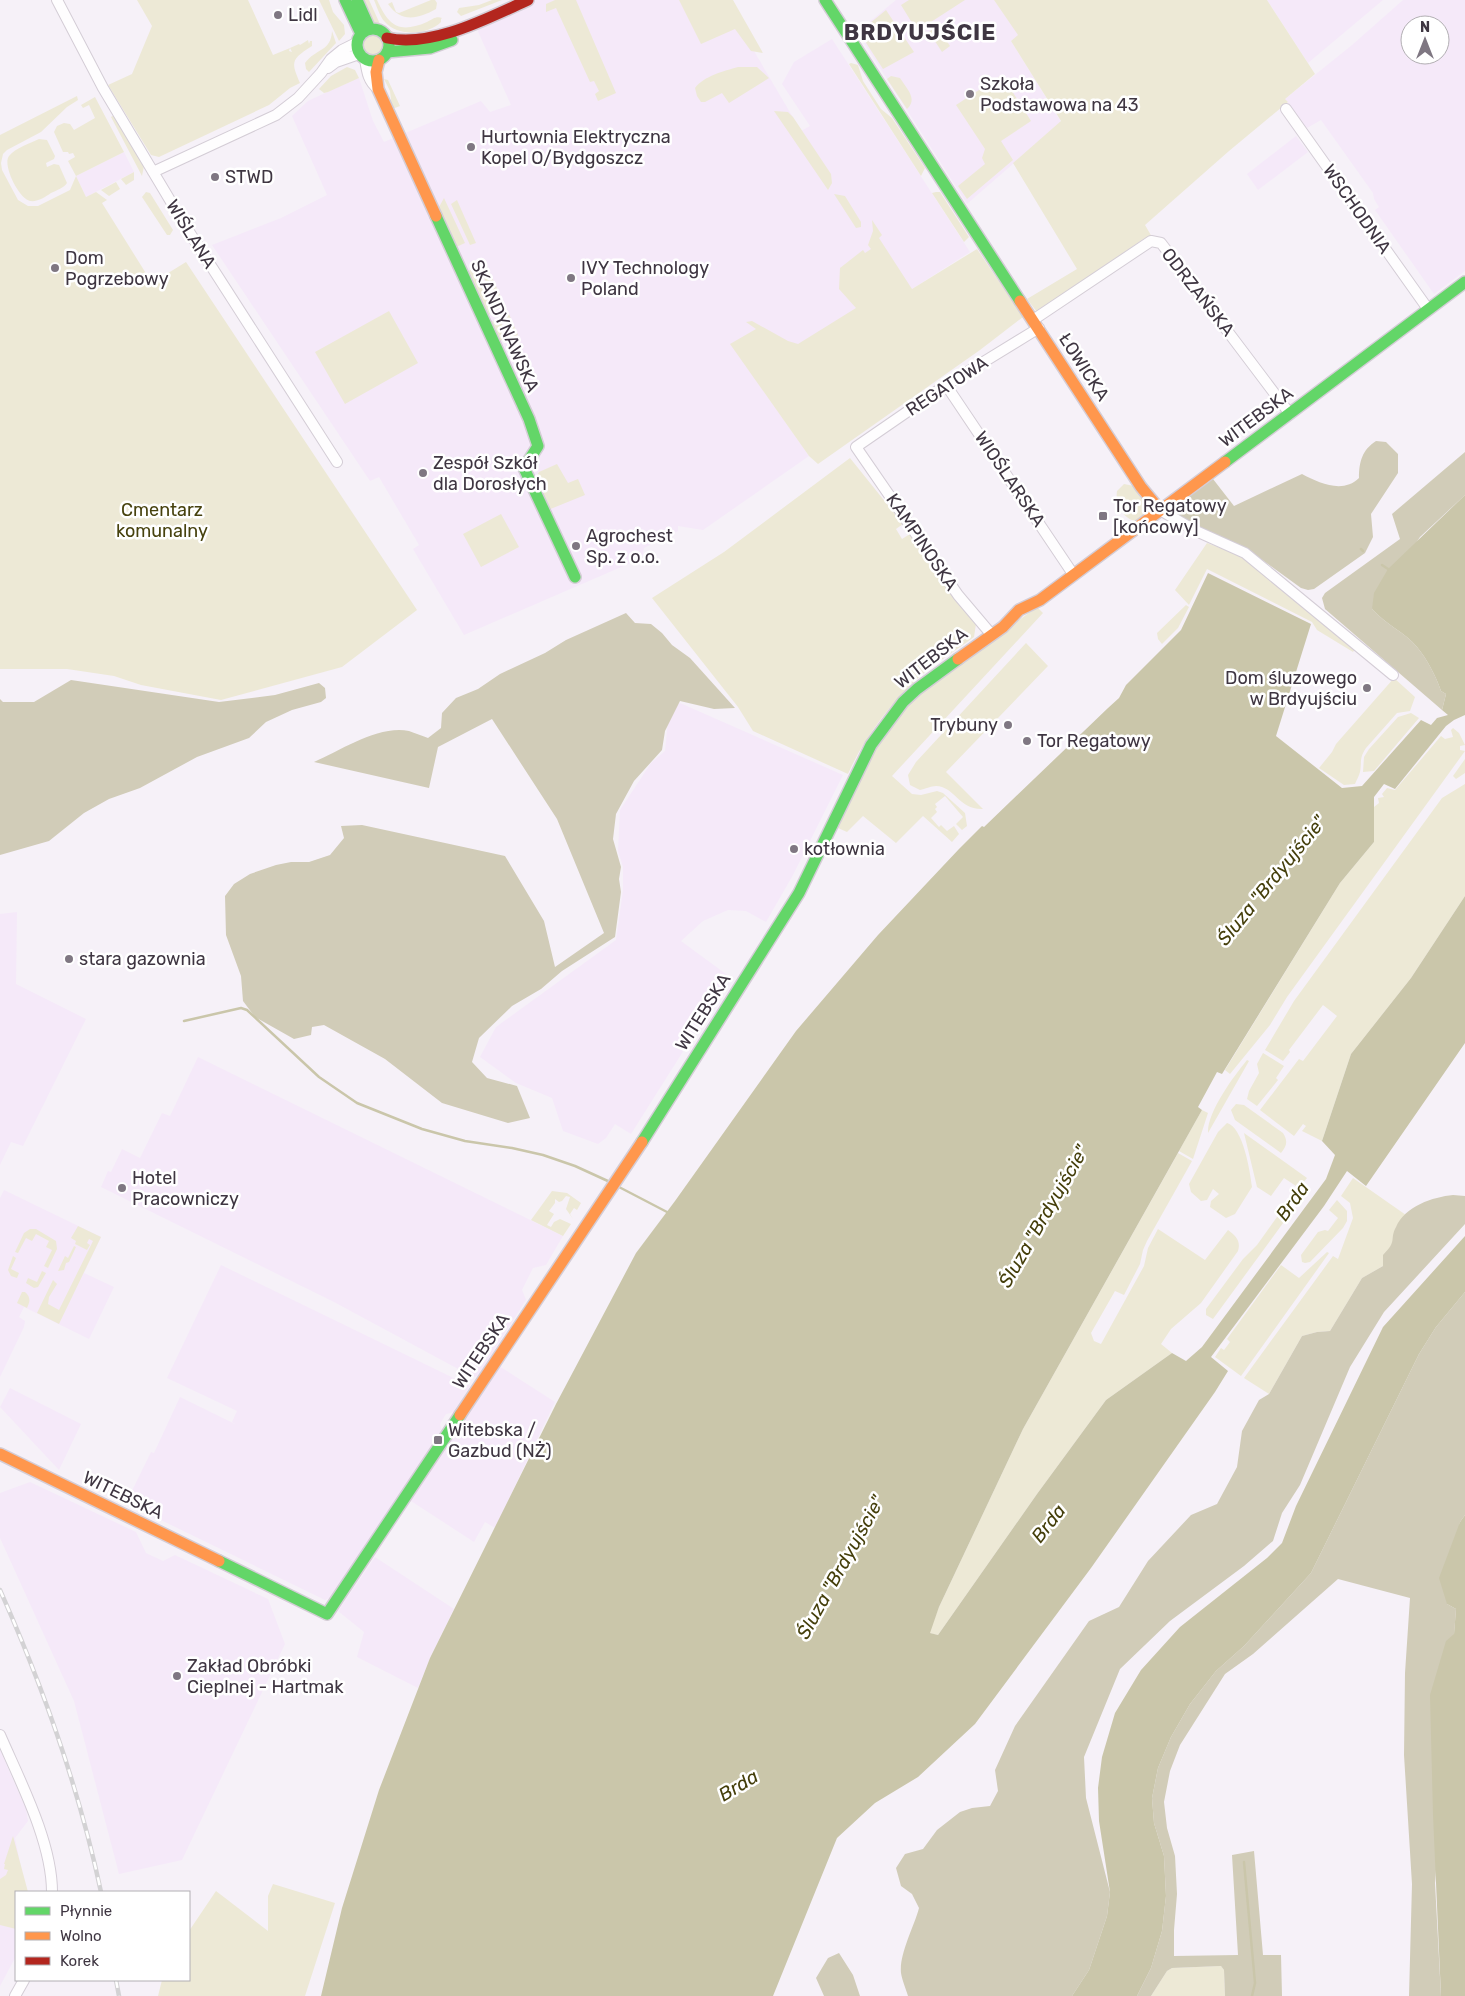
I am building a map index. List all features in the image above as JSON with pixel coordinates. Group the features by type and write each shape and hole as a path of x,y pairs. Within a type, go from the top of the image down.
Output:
{"street":[{"name":"WIŚLANA","path":"57,0 103,88 186,228 336,462"},
{"name":"SKANDYNAWSKA","path":"345,0 362,44"},
{"name":"SKANDYNAWSKA","path":"358,0 362,44 368,76 378,89"},
{"path":"153,172 276,115 298,98 339,52 362,44 380,31 387,38 404,42 434,37 528,0"},
{"name":"ŁOWICKA","path":"824,0 1141,486 1160,510 1196,531 1245,554 1393,675"},
{"path":"362,44 373,62 383,56 430,48 480,27 512,7"},
{"name":"SKANDYNAWSKA","path":"387,38 389,42 376,72 378,89 528,419 538,446 524,468 575,577"},
{"name":"WSCHODNIA","path":"1286,109 1428,309"},
{"name":"ODRZAŃSKA","path":"1036,324 1151,241 1161,243 1290,414"},
{"name":"WITEBSKA","path":"0,1454 328,1614 624,1170 799,893 871,745 903,702 916,689 1003,627 1019,610 1040,600 1465,282"},
{"name":"REGATOWA","path":"856,447 1036,324"},
{"name":"WIOŚLARSKA","path":"946,385 1073,574"},
{"name":"KAMPINOSKA","path":"856,447 958,595 991,634"},
{"path":"0,1735 31,1807 46,1851 50,1867 52,1891"},
{"path":"14,1996 23,1981"}],"shaded area":[{"path":"530,0 724,0 801,131 810,126 782,84 794,62 832,39 970,252 912,289 800,349 731,344 809,456 703,530 678,526 678,531 644,548 642,558 464,635 413,549 419,545 379,477 370,481 212,245 281,218 327,195 292,116 308,101 325,93 359,78 373,121 384,142 481,101 490,112 511,105 476,27"},
{"name":"Szkoła Podstawowa na 43","path":"896,0 994,0 1019,35 1011,41 1061,122 967,204 857,32"},
{"path":"1267,0 1383,0 1308,63"},
{"path":"1403,0 1465,0 1465,271 1434,294 1375,210 1379,207 1373,193 1321,120 1307,128 1285,99 1352,45"},
{"path":"1296,136 1308,152 1258,190 1247,174"},
{"path":"124,152 134,172 86,197 76,176"},
{"path":"1376,441 1386,442 1398,454 1398,473 1371,514 1373,537 1365,553 1314,589 1301,588 1246,548 1194,527 1170,510 1213,479 1234,506 1302,474 1316,481 1331,485 1338,486 1353,483 1359,478 1364,452"},
{"path":"1465,452 1465,495 1420,537 1372,609 1412,642 1424,657 1441,691 1446,694 1442,710 1325,609 1322,598 1325,593 1400,539 1392,514"},
{"path":"626,613 635,623 651,624 662,633 672,645 690,658 735,708 714,709 680,701 665,731 662,750 634,781 616,814 613,839 621,867 619,879 621,892 615,937 562,971 541,989 512,1006 479,1038 472,1062 487,1078 517,1086 530,1118 508,1123 442,1103 385,1059 324,1025 312,1027 311,1035 294,1039 255,1017 243,1001 241,976 226,935 225,896 234,884 250,874 276,865 291,862 309,862 330,855 344,838 341,826 362,825 505,856 544,921 555,967 604,933 557,819 492,719 438,747 429,788 314,762 360,740 385,732 409,731 428,738 441,728 442,713 456,698 478,689 500,674 545,653 566,640"},
{"path":"71,680 219,702 275,695 319,683 325,688 326,698 321,702 292,710 266,722 249,738 197,757 140,788 109,799 84,813 49,841 0,855 0,699 3,702 34,702"},
{"path":"680,703 843,775 793,875 766,922 746,911 728,910 703,921 681,941 730,977 631,1134 615,1124 606,1138 598,1144 563,1131 552,1098 516,1083 480,1057 496,1027 616,940 623,890 623,867 618,851 620,810 651,763 665,751 669,711"},
{"path":"17,912 16,984 86,1019 23,1146 11,1142 0,1165 0,914"},
{"path":"198,1057 563,1236 546,1265 533,1268 522,1290 526,1300 478,1376 473,1377 334,1302 101,1187 108,1171 111,1172 122,1149 140,1158 162,1113 170,1116"},
{"path":"4,1190 101,1237 84,1273 114,1287 89,1339 24,1307 19,1317 25,1321 24,1327 0,1377 0,1198"},
{"path":"1453,1195 1465,1196 1465,1224 1384,1312 1350,1367 1300,1485 1282,1513 1273,1541 1244,1566 1170,1621 1120,1669 1084,1757 1086,1798 1110,1892 1107,1916 1089,1970 1072,1996 908,1996 902,1976 902,1958 919,1908 912,1894 901,1886 896,1868 905,1854 923,1849 937,1830 960,1812 972,1808 990,1806 998,1791 995,1770 1015,1726 1089,1621 1119,1607 1148,1561 1191,1515 1217,1504 1237,1467 1242,1431 1259,1400 1269,1394 1302,1336 1330,1331 1362,1278 1383,1266 1383,1255 1392,1243 1394,1231 1406,1213 1429,1200"},
{"path":"221,1265 470,1386 455,1412 446,1414 440,1424 442,1431 332,1597 325,1600 126,1503 151,1452 154,1453 180,1397 235,1424 232,1422 237,1411 167,1378"},
{"path":"1465,1292 1465,1515 1460,1522 1447,1604 1456,1609 1435,1883 1441,1996 1409,1996 1412,1884 1404,1755 1405,1673 1410,1598 1338,1579 1253,1654 1225,1674 1180,1745 1170,1771 1164,1802 1167,1828 1175,1856 1177,1894 1174,1956 1238,1955 1232,1855 1254,1851 1263,1955 1281,1955 1282,1996 1225,1996 1224,1970 1221,1966 1172,1968 1167,1971 1151,1996 1137,1996 1151,1968 1162,1931 1166,1896 1164,1856 1154,1823 1152,1798 1158,1768 1171,1737 1190,1704 1216,1671 1244,1646 1311,1573 1419,1354 1436,1327"},
{"path":"499,1366 555,1402 495,1528 485,1522 474,1542 411,1501"},
{"path":"10,1388 81,1424 59,1470 0,1407"},
{"path":"30,1482 136,1532 146,1553 163,1561 175,1555 268,1599 285,1644 182,1860 119,1874 74,1701 0,1538 0,1493"},
{"path":"375,1557 454,1609 430,1658 418,1688 357,1657 364,1632 338,1611"},
{"path":"0,1750 26,1809 28,1821 15,1838 26,1891 15,1891 15,1958 0,1986"},
{"path":"839,1953 853,1975 860,1996 824,1996 816,1978 828,1958"}],"green space":[{"path":"137,0 248,0 273,55 308,40 309,44 312,41 312,46 300,54 295,61 295,70 300,83 290,88 269,105 159,157 151,155 108,85 132,74 152,26"},
{"path":"319,0 329,0 333,12 344,25 345,34 339,41"},
{"path":"361,0 369,0 380,24 398,35 392,36 384,28 376,25"},
{"path":"374,0 377,0 391,22 402,27 417,26 438,17 442,18 441,22 429,30 421,32 397,30 383,20"},
{"path":"435,0 437,3 436,9 416,17 404,17 398,14 393,10 388,4 392,2 396,12 399,13"},
{"path":"492,0 502,0 461,16 457,12 459,8 479,5"},
{"path":"555,0 576,0 616,93 598,101 595,94 599,91 594,81 590,82 556,8 546,12 546,4"},
{"path":"679,0 733,0 763,53 751,51 735,29 701,44"},
{"path":"909,0 965,0 917,31 901,5"},
{"path":"994,0 1267,0 1315,74 1285,99 1288,102 1145,225 1152,237 1145,238 1037,312 1027,299 1077,269 1013,163 1061,121 1011,41 1018,35"},
{"path":"886,10 914,52 883,69 859,32"},
{"path":"937,26 950,46 942,52 929,32"},
{"path":"332,31 336,43 309,72 306,69 305,63 329,43"},
{"path":"373,35 380,38 383,45 380,52 373,55 366,52 363,45 366,38"},
{"path":"849,64 858,65 863,81 881,109 892,118 925,168 921,176"},
{"path":"347,67 355,70 359,78 328,92 324,93 319,89 331,76"},
{"path":"738,67 757,67 769,78 729,103 722,93 705,102 701,102 695,88 699,84 715,74"},
{"path":"1002,75 1031,121 1001,141 1013,160 967,199 958,186 985,164 982,158 985,149 956,105"},
{"path":"891,76 900,78 910,94 912,101 907,109 887,79"},
{"path":"384,79 388,80 400,106 392,109 390,91"},
{"name":"Cmentarz komunalny","path":"77,96 78,100 67,107 41,132 7,150 3,154 1,163 2,170 18,200 28,206 38,206 70,190 76,176 86,197 96,192 107,200 102,203 152,283 186,262 417,610 342,667 221,700 141,685 114,676 67,669 0,669 0,135"},
{"path":"95,97 124,152 76,176 68,161 75,157 73,153 63,152 54,132 57,126 64,123 70,124 74,130 95,118 89,105 83,108 81,105"},
{"path":"774,111 788,112 793,117 831,174 832,183 828,190"},
{"path":"114,115 144,166 142,176 111,117"},
{"path":"39,139 47,140 55,156 54,159 46,163 47,167 54,164 59,165 67,183 62,188 41,199 30,201 21,194 13,181 7,160 15,151"},
{"path":"134,172 134,180 126,185 121,179"},
{"path":"116,182 120,189 109,196 101,190"},
{"path":"146,192 150,193 173,230 170,235 167,235 142,197"},
{"path":"940,192 969,237 964,242 932,193"},
{"path":"834,194 845,196 861,222 861,227 856,228"},
{"path":"444,198 465,243 454,248 439,207"},
{"path":"457,200 476,243 470,245 451,204"},
{"path":"872,220 882,235 879,238 912,289 977,249 1023,317 980,350 818,464 809,456 730,344 756,329 746,322 752,321 788,341 798,344 856,308 839,289 840,268 863,250 865,253 871,249 868,245 873,231"},
{"path":"484,260 501,297 494,300 477,262"},
{"path":"476,268 496,312 486,316 465,272"},
{"path":"389,311 418,363 345,404 315,352"},
{"path":"509,314 518,335 511,338 502,317"},
{"path":"493,321 495,325 501,322 508,338 497,342 489,323"},
{"path":"850,458 903,524 896,529 902,539 910,534 953,597 976,624 974,637 918,678 897,699 870,735 848,774 753,731 738,707 652,598 724,552"},
{"path":"557,464 568,483 578,479 585,495 548,510 535,479 539,472"},
{"path":"1124,484 1134,486 1147,504 1148,511 1135,521 1126,517 1118,505 1117,491"},
{"path":"501,514 519,547 481,567 463,534"},
{"path":"1207,543 1247,558 1356,648 1353,652 1317,630 1312,622 1207,569 1189,605 1175,590"},
{"path":"1186,605 1189,607 1178,628 1162,644 1158,639 1157,633"},
{"path":"1037,607 1043,613 892,776 912,794 921,795 937,791 943,793 965,813 967,826 962,830 956,824 963,817 945,796 935,804 937,812 931,818 939,827 941,825 947,831 954,826 959,834 952,842 923,816 896,843 863,816 847,832 838,828 875,747 915,696"},
{"path":"1026,643 1048,666 946,772 983,809 968,806 942,787 934,786 920,790 910,785 908,775 916,762"},
{"path":"1394,678 1415,697 1410,711 1397,713 1364,751 1360,772 1355,784 1344,785 1319,768 1336,744"},
{"path":"1411,713 1419,718 1374,771 1363,772 1364,757 1369,749 1398,717"},
{"path":"1453,728 1459,733 1465,745 1460,746 1460,750 1465,751 1287,997 1270,1025 1230,1074 1225,1070 1340,883 1374,842 1374,807 1379,803 1378,798 1384,797 1382,794 1387,788 1395,790 1441,736 1445,739 1453,737 1451,730"},
{"path":"1465,759 1465,773 1456,779 1453,776"},
{"path":"1465,784 1465,896 1411,978 1351,1054 1322,1141 1302,1131 1306,1126 1303,1124 1294,1136 1260,1110 1299,1059 1303,1061 1337,1016 1323,1005 1289,1050 1290,1052 1283,1061 1265,1050 1294,1001 1442,798"},
{"path":"1263,1053 1284,1066 1276,1078 1278,1080 1257,1106 1247,1099 1249,1091 1259,1073 1257,1064"},
{"path":"1247,1060 1249,1061 1208,1133 1209,1124 1216,1105"},
{"path":"1236,1104 1244,1105 1283,1133 1286,1143 1281,1153 1235,1120 1231,1110"},
{"path":"1202,1110 1208,1113 1193,1159 1179,1151"},
{"path":"1227,1123 1233,1126 1237,1132 1245,1150 1252,1187 1235,1214 1226,1218 1210,1207 1211,1201 1219,1194 1213,1189 1207,1200 1201,1201 1191,1192 1189,1184 1218,1132"},
{"path":"1244,1133 1307,1178 1299,1188 1284,1178 1271,1196 1257,1187"},
{"path":"1178,1153 1192,1161 1147,1241 1140,1264 1124,1295 1115,1291 1091,1333 1094,1341 1101,1344 1144,1266 1148,1248 1158,1229 1205,1260 1228,1230 1237,1239 1239,1244 1238,1251 1201,1303 1171,1329 1161,1344 1172,1353 1106,1400 938,1635 929,1633 939,1607 1023,1429"},
{"path":"1353,1178 1406,1215 1396,1227 1393,1245 1384,1255 1383,1266 1362,1278 1330,1331 1302,1336 1269,1394 1244,1378 1333,1256 1338,1259 1353,1218 1350,1203 1341,1196"},
{"path":"552,1191 567,1193 581,1203 577,1210 574,1208 570,1214 573,1219 566,1209 570,1197 566,1196 559,1202 555,1199 555,1203 549,1211 554,1214 547,1225 551,1227 554,1222 560,1219 571,1224 563,1236 531,1220"},
{"path":"1337,1200 1347,1211 1347,1221 1343,1228 1310,1262 1302,1262 1301,1255 1318,1232 1328,1231 1338,1218 1329,1210"},
{"path":"1287,1203 1294,1208 1213,1319 1206,1315 1206,1309 1243,1259 1257,1245"},
{"path":"78,1226 101,1237 59,1324 37,1313 53,1280 57,1284 49,1297 48,1304 59,1310 93,1241 89,1239 87,1243 90,1245 87,1250 75,1244 76,1241 71,1238"},
{"path":"30,1229 36,1229 56,1241 57,1249 48,1268 44,1266 52,1250 46,1247 49,1241 36,1234 32,1241 26,1238 18,1253 15,1252 24,1233"},
{"path":"74,1246 76,1247 64,1270 58,1271 65,1256 68,1258"},
{"path":"1327,1252 1329,1253 1241,1376 1215,1357 1221,1348 1224,1350 1230,1342 1227,1339 1281,1265 1299,1278"},
{"path":"13,1256 16,1258 11,1269 19,1273 17,1278 11,1276 8,1270"},
{"path":"42,1271 46,1273 38,1287 34,1288 26,1283 28,1278 37,1282"},
{"path":"22,1292 25,1292 29,1298 27,1308 17,1303"},
{"path":"13,1836 28,1891 15,1891 15,1929 0,1925 0,1879 6,1875 8,1870 4,1869"},
{"path":"273,1884 335,1903 305,1996 158,1996 162,1981 190,1981 190,1930 216,1891 268,1931 268,1896"},
{"path":"1221,1966 1224,1970 1225,1996 1151,1996 1167,1971 1172,1968"}],"water":[{"path":"1465,495 1465,715 1446,726 1395,789 1384,784 1374,797 1374,842 1340,883 1222,1074 1217,1072 1198,1107 1202,1110 1023,1429 939,1607 930,1633 938,1635 1106,1400 1172,1353 1186,1361 1202,1347 1326,1179 1335,1155 1322,1141 1351,1054 1411,978 1465,896 1465,1043 1366,1186 1347,1171 1324,1206 1211,1357 1228,1371 1215,1392 1091,1568 975,1724 918,1777 875,1803 837,1838 773,1996 321,1996 342,1908 379,1790 430,1658 556,1404 636,1253 796,1031 878,935 959,849 1119,698 1126,685 1181,630 1208,573 1311,624 1276,736 1342,788 1362,786 1421,720 1431,725 1437,718 1448,715 1442,710 1446,694 1441,691 1437,679 1421,652 1407,637 1372,609 1374,593 1388,569"},
{"path":"1465,1236 1465,1292 1436,1327 1419,1354 1311,1573 1244,1646 1216,1671 1190,1704 1171,1737 1158,1768 1152,1798 1154,1823 1164,1856 1166,1896 1162,1931 1151,1968 1137,1996 1072,1996 1089,1970 1107,1916 1110,1892 1099,1821 1098,1788 1102,1757 1115,1713 1141,1670 1180,1627 1267,1558 1282,1543 1296,1506 1383,1327"},
{"path":"1465,1515 1465,1996 1441,1996 1430,1695 1446,1641 1454,1634 1456,1609 1447,1604 1439,1578 1460,1522"}],"waterway":[{"path":"1382,565 1388,569"},
{"path":"184,1021 241,1008 247,1010 319,1077 357,1103 422,1129 465,1141 543,1155 575,1166 610,1182"},
{"path":"619,1187 667,1212"},
{"path":"1244,1862 1255,1983 1252,1996"}],"railway":[{"path":"0,1590 31,1663 71,1776 101,1891"},
{"path":"116,1981 119,1996"}],"traffic: fast":[{"path":"345,0 361,34"},
{"path":"357,0 370,29"},
{"path":"825,0 1020,301"},
{"path":"373,29 379,30 384,34 388,39 389,45 388,51 384,56 379,60 373,61 367,60 362,56 358,51 357,45 358,39 362,34 367,30 373,29"},
{"path":"387,52 430,48 452,40"},
{"path":"436,216 529,419 538,446 524,468 575,577"},
{"path":"1225,462 1465,282"},
{"path":"642,1142 799,893 871,745 903,702 917,689 958,659"},
{"path":"219,1561 327,1614 460,1415"}],"traffic: slow":[{"path":"379,60 376,72 378,89 436,216"},
{"path":"1020,301 1141,487 1160,510"},
{"path":"958,659 1003,627 1019,610 1040,600 1225,462"},
{"path":"460,1415 642,1142"},
{"path":"0,1454 219,1561"}],"traffic: jam":[{"path":"387,38 404,40 441,35 478,23 528,0"}],"place":[{"name":"Lidl","path":"278,15"},
{"name":"Szkoła Podstawowa na 43","path":"970,94"},
{"name":"Hurtownia Elektryczna Kopel O/Bydgoszcz","path":"471,147"},
{"name":"STWD","path":"215,177"},
{"name":"Dom Pogrzebowy","path":"55,268"},
{"name":"IVY Technology Poland","path":"571,278"},
{"name":"Zespół Szkół dla Dorosłych","path":"423,473"},
{"name":"Tor Regatowy [końcowy]","path":"1103,516"},
{"name":"Agrochest Sp. z o.o.","path":"576,546"},
{"name":"Dom śluzowego w Brdyujściu","path":"1367,688"},
{"name":"Trybuny","path":"1008,725"},
{"name":"Tor Regatowy","path":"1027,741"},
{"name":"kotłownia","path":"794,849"},
{"name":"stara gazownia","path":"69,959"},
{"name":"Hotel Pracowniczy","path":"122,1188"},
{"name":"Witebska / Gazbud (NŻ)","path":"438,1440"},
{"name":"Zakład Obróbki Cieplnej - Hartmak","path":"177,1676"}],"district":[{"name":"BRDYUJŚCIE","path":"920,32"}],"water label":[{"name":"Śluza \"Brdyujście\"","path":"1271,880"},
{"name":"Brda","path":"1292,1201"},
{"name":"Śluza \"Brdyujście\"","path":"1043,1216"},
{"name":"Brda","path":"1048,1523"},
{"name":"Śluza \"Brdyujście\"","path":"840,1567"},
{"name":"Brda","path":"738,1785"}]}
